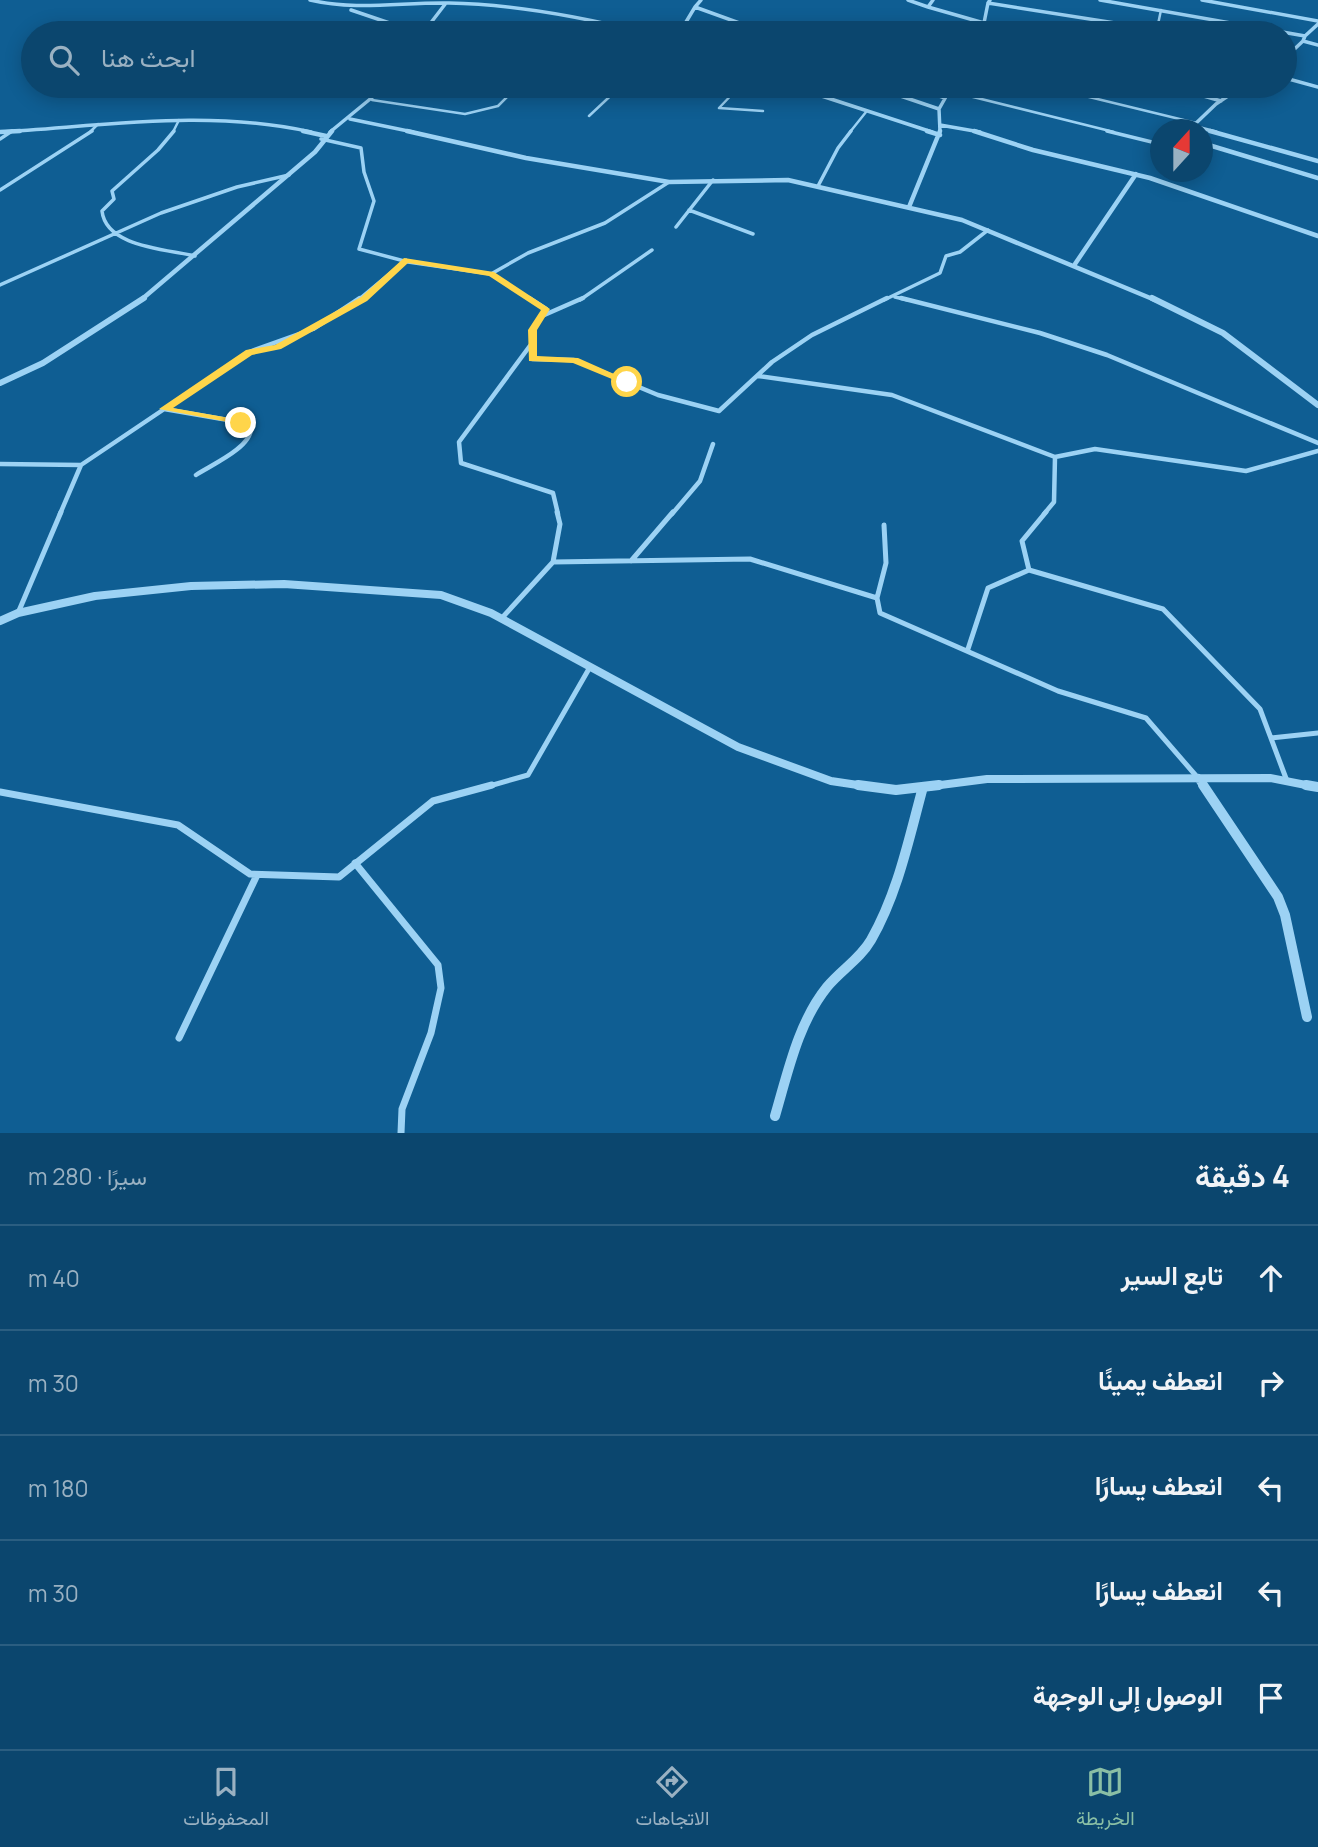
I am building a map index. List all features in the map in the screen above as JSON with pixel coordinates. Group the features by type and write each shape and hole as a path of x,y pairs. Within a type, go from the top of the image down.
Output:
{"street":[{"path":"310,0 384,21"},
{"path":"687,21 701,0"},
{"path":"908,0 977,21"},
{"path":"928,7 933,0"},
{"path":"1100,0 1222,21"},
{"path":"1202,0 1318,22"},
{"path":"343,8 447,2 582,21"},
{"path":"431,21 447,2"},
{"path":"984,21 989,2 1107,21"},
{"path":"695,7 734,21"},
{"path":"1297,46 1318,22"},
{"path":"1297,35 1305,36"},
{"path":"1303,41 1318,45"},
{"path":"1297,81 1318,87"},
{"path":"0,383 43,363 119,317 154,292 315,152 323,137 350,119 374,98"},
{"path":"825,98 940,135"},
{"path":"906,98 939,109"},
{"path":"909,207 940,135 939,109 945,98"},
{"path":"1210,98 1221,101"},
{"path":"1201,119 1225,98"},
{"path":"350,119 387,125 435,139 526,158 669,182 694,184 713,180 788,180 909,207 988,229 1075,264 1223,333 1317,404"},
{"path":"0,132 179,120 266,122 323,137"},
{"path":"940,125 966,128 1033,150 1150,178"},
{"path":"1213,132 1318,161"},
{"path":"1213,146 1315,177 1318,168"},
{"path":"1075,264 1136,174"},
{"path":"1163,182 1318,236"},
{"path":"1317,404 1318,393"},
{"path":"0,621 18,613 95,596 191,586 285,584 441,595 501,619 738,747 831,781 896,790 987,779 1270,778 1318,787"},
{"path":"1198,778 1278,897 1285,915 1307,1017"},
{"path":"775,1116 797,1044 817,1002 829,985 859,958 873,938 900,868 923,787"}],"lane":[{"path":"408,6 412,0"},
{"path":"1159,21 1161,10"},
{"path":"374,98 465,114 498,106 506,98"},
{"path":"589,116 608,98"},
{"path":"729,98 719,108 763,111"},
{"path":"988,98 1150,141"},
{"path":"1089,98 1167,119"},
{"path":"818,186 838,148 866,113"},
{"path":"179,120 174,132 158,153 134,168 112,191 114,199 103,211 103,221 112,234 195,256"},
{"path":"0,190 90,133 97,124"},
{"path":"0,139 12,131"},
{"path":"323,137 361,148 364,172 374,201 359,249 391,261 407,260 492,274 546,309 533,330 532,359 574,360 605,370 658,396 719,411 757,376 812,335 940,273 946,256 960,252 988,229"},
{"path":"0,285 112,234 234,186 289,175"},
{"path":"676,227 713,180"},
{"path":"492,274 509,260 558,244 625,214 669,182"},
{"path":"690,210 752,234"},
{"path":"542,316 579,301 652,250"},
{"path":"18,613 81,466 249,352 277,347 364,299 407,260"},
{"path":"894,297 1040,333 1107,355 1318,443"},
{"path":"501,619 553,562 560,524 553,493 461,463 459,442 532,343"},
{"path":"757,376 892,395 1055,457 1095,449 1247,471 1291,461 1318,451"},
{"path":"164,409 228,420 251,428 251,434 242,445 196,475"},
{"path":"631,561 700,481 713,444"},
{"path":"1029,570 1022,541 1054,502 1055,457"},
{"path":"0,464 81,466"},
{"path":"884,526 886,563 877,598 880,613 968,649 1058,691 1146,718 1198,778"},
{"path":"553,562 750,559 877,598"},
{"path":"968,649 988,588 1029,570 1163,609 1260,709 1287,781"},
{"path":"0,792 177,825 250,874 339,877 433,801 528,775 590,667"},
{"path":"1271,738 1318,733"},
{"path":"355,863 438,965 441,988 431,1033 402,1109 401,1133"},
{"path":"179,1038 257,875"}],"route":[{"path":"241,423 164,409 249,352 277,347 364,299 407,260 492,274 546,309 533,330 532,359 574,360 605,370 627,382"}]}
